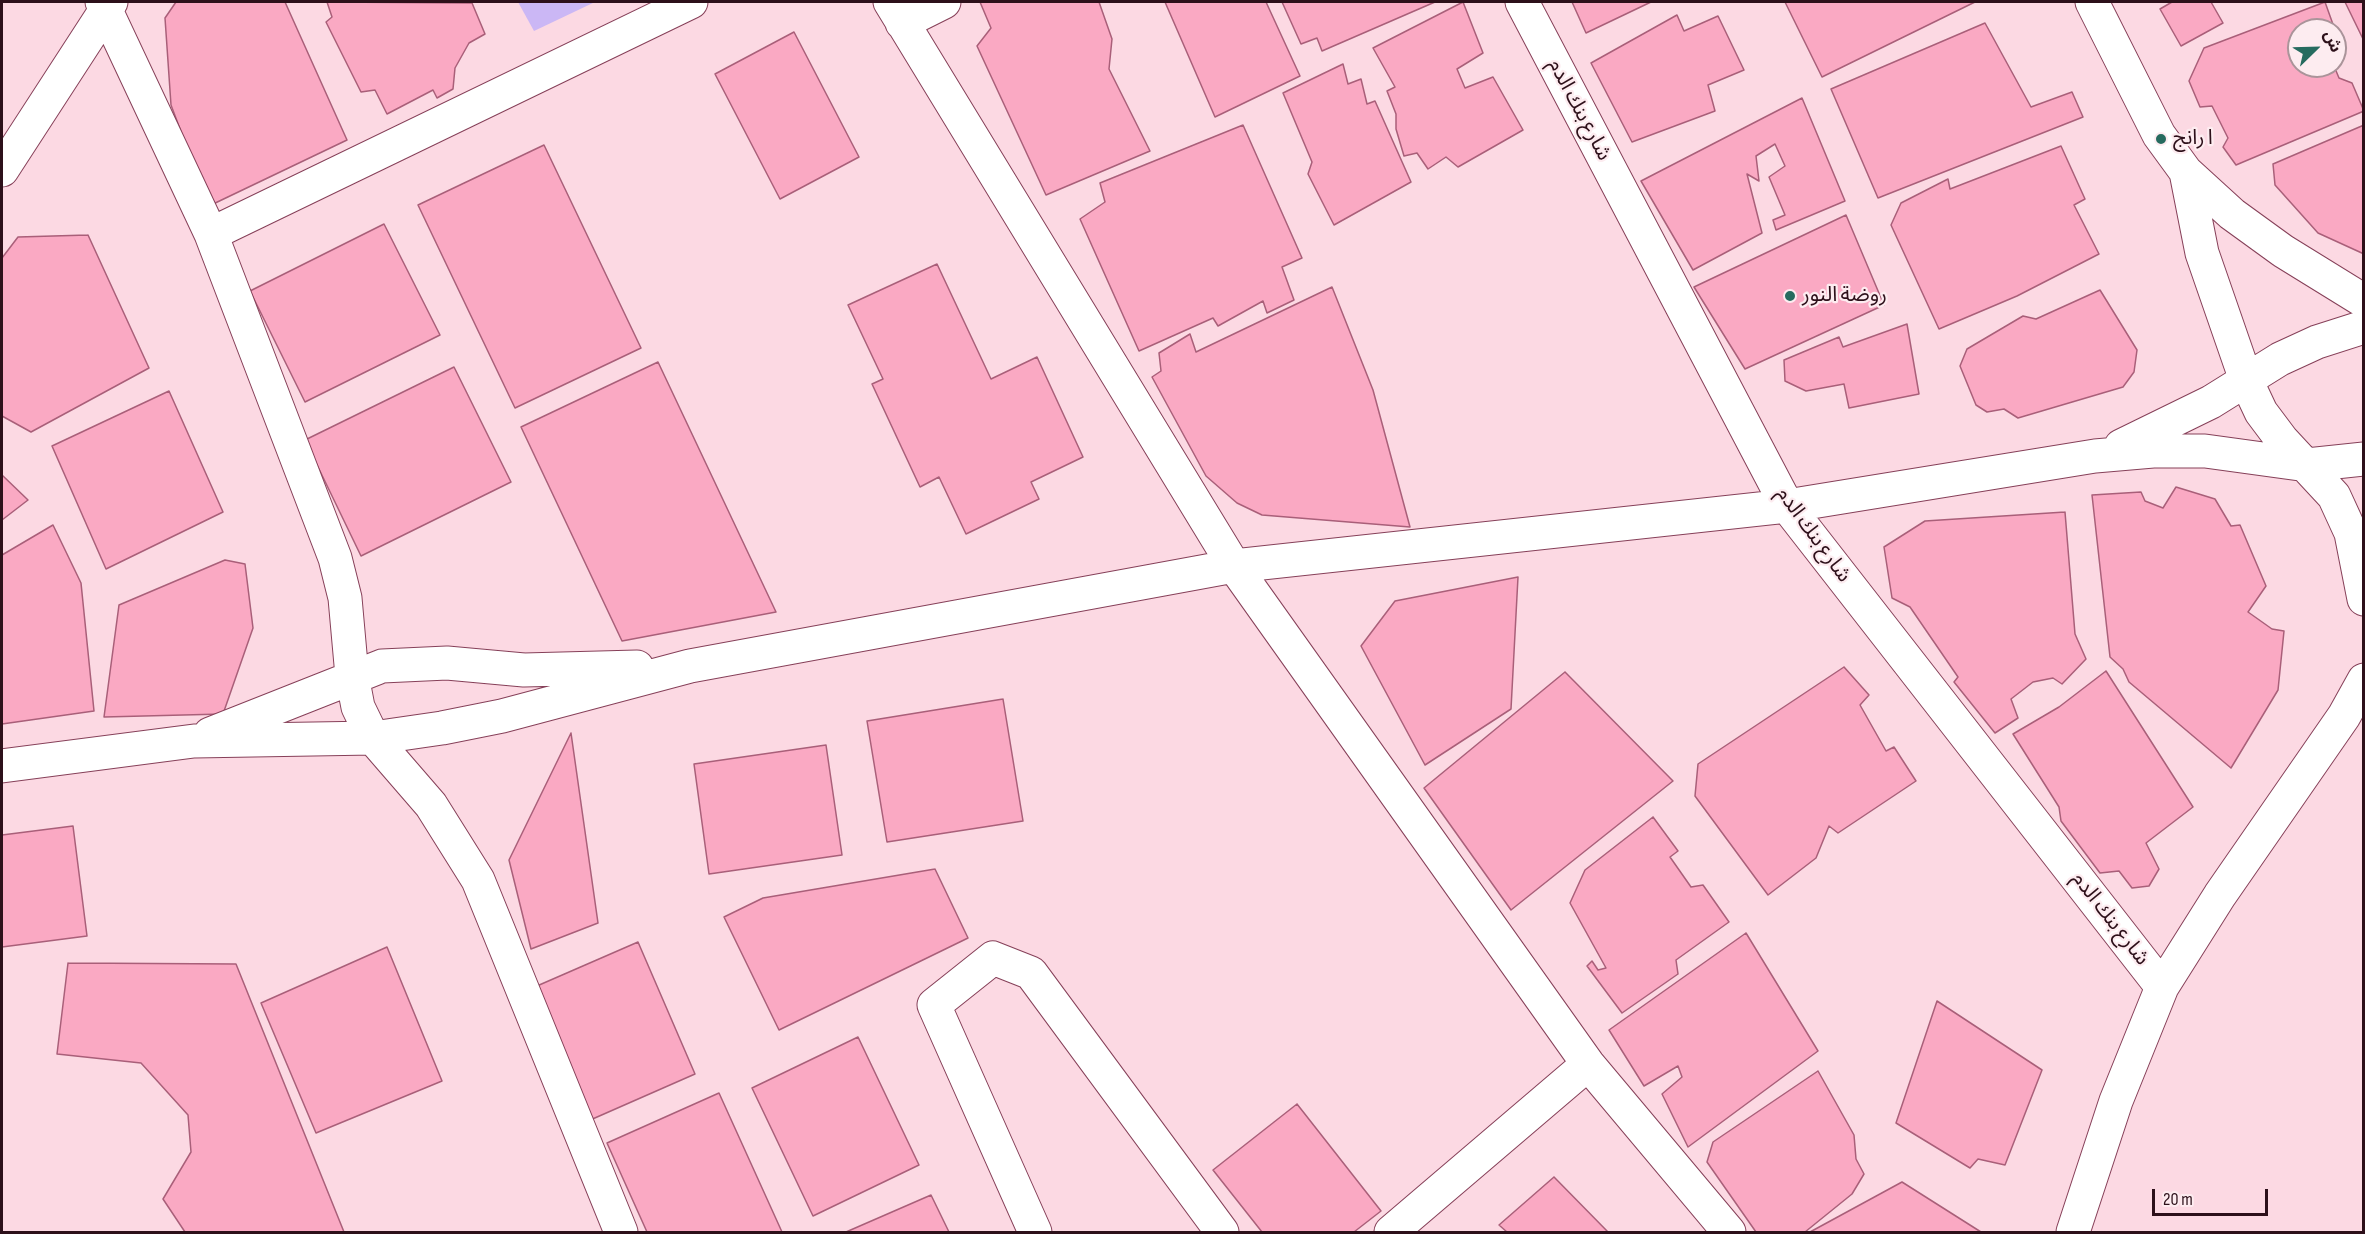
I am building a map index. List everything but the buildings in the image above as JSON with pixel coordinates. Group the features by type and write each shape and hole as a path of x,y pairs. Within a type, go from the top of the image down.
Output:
{"street":[{"path":"211,234 691,2"},
{"path":"944,2 896,12 1234,566 1588,1064 1729,1233"},
{"name":"شارع بنك الدم","path":"1522,2 1787,506 2162,987"},
{"path":"2092,2 2159,135 2186,172 2232,214 2283,251 2364,301"},
{"path":"106,4 211,234 335,558 345,598 352,676 358,707 373,738 431,805 478,880 621,1233"},
{"path":"2,170 106,4"},
{"path":"2186,172 2202,253 2246,381 2261,412 2282,440 2334,496 2351,533 2364,599"},
{"path":"2096,456 2176,421 2280,359 2317,342 2364,327"},
{"path":"2,766 194,741 373,738 502,716 690,666 1234,566 1787,506 2096,456 2153,451 2205,452 2307,465 2364,459"},
{"path":"194,741 352,676 382,666 435,663 524,670 690,666"},
{"path":"2073,1233 2116,1101 2162,987 2220,896 2344,716 2364,680"},
{"path":"1035,1233 934,1005 993,958 1031,973 1222,1233"},
{"path":"1391,1233 1588,1064"}],"shaded area":[{"path":"518,2 595,2 534,31"}],"place":[{"name":"ا رانج","path":"2161,139"},
{"name":"روضة النور","path":"1790,296"}]}
